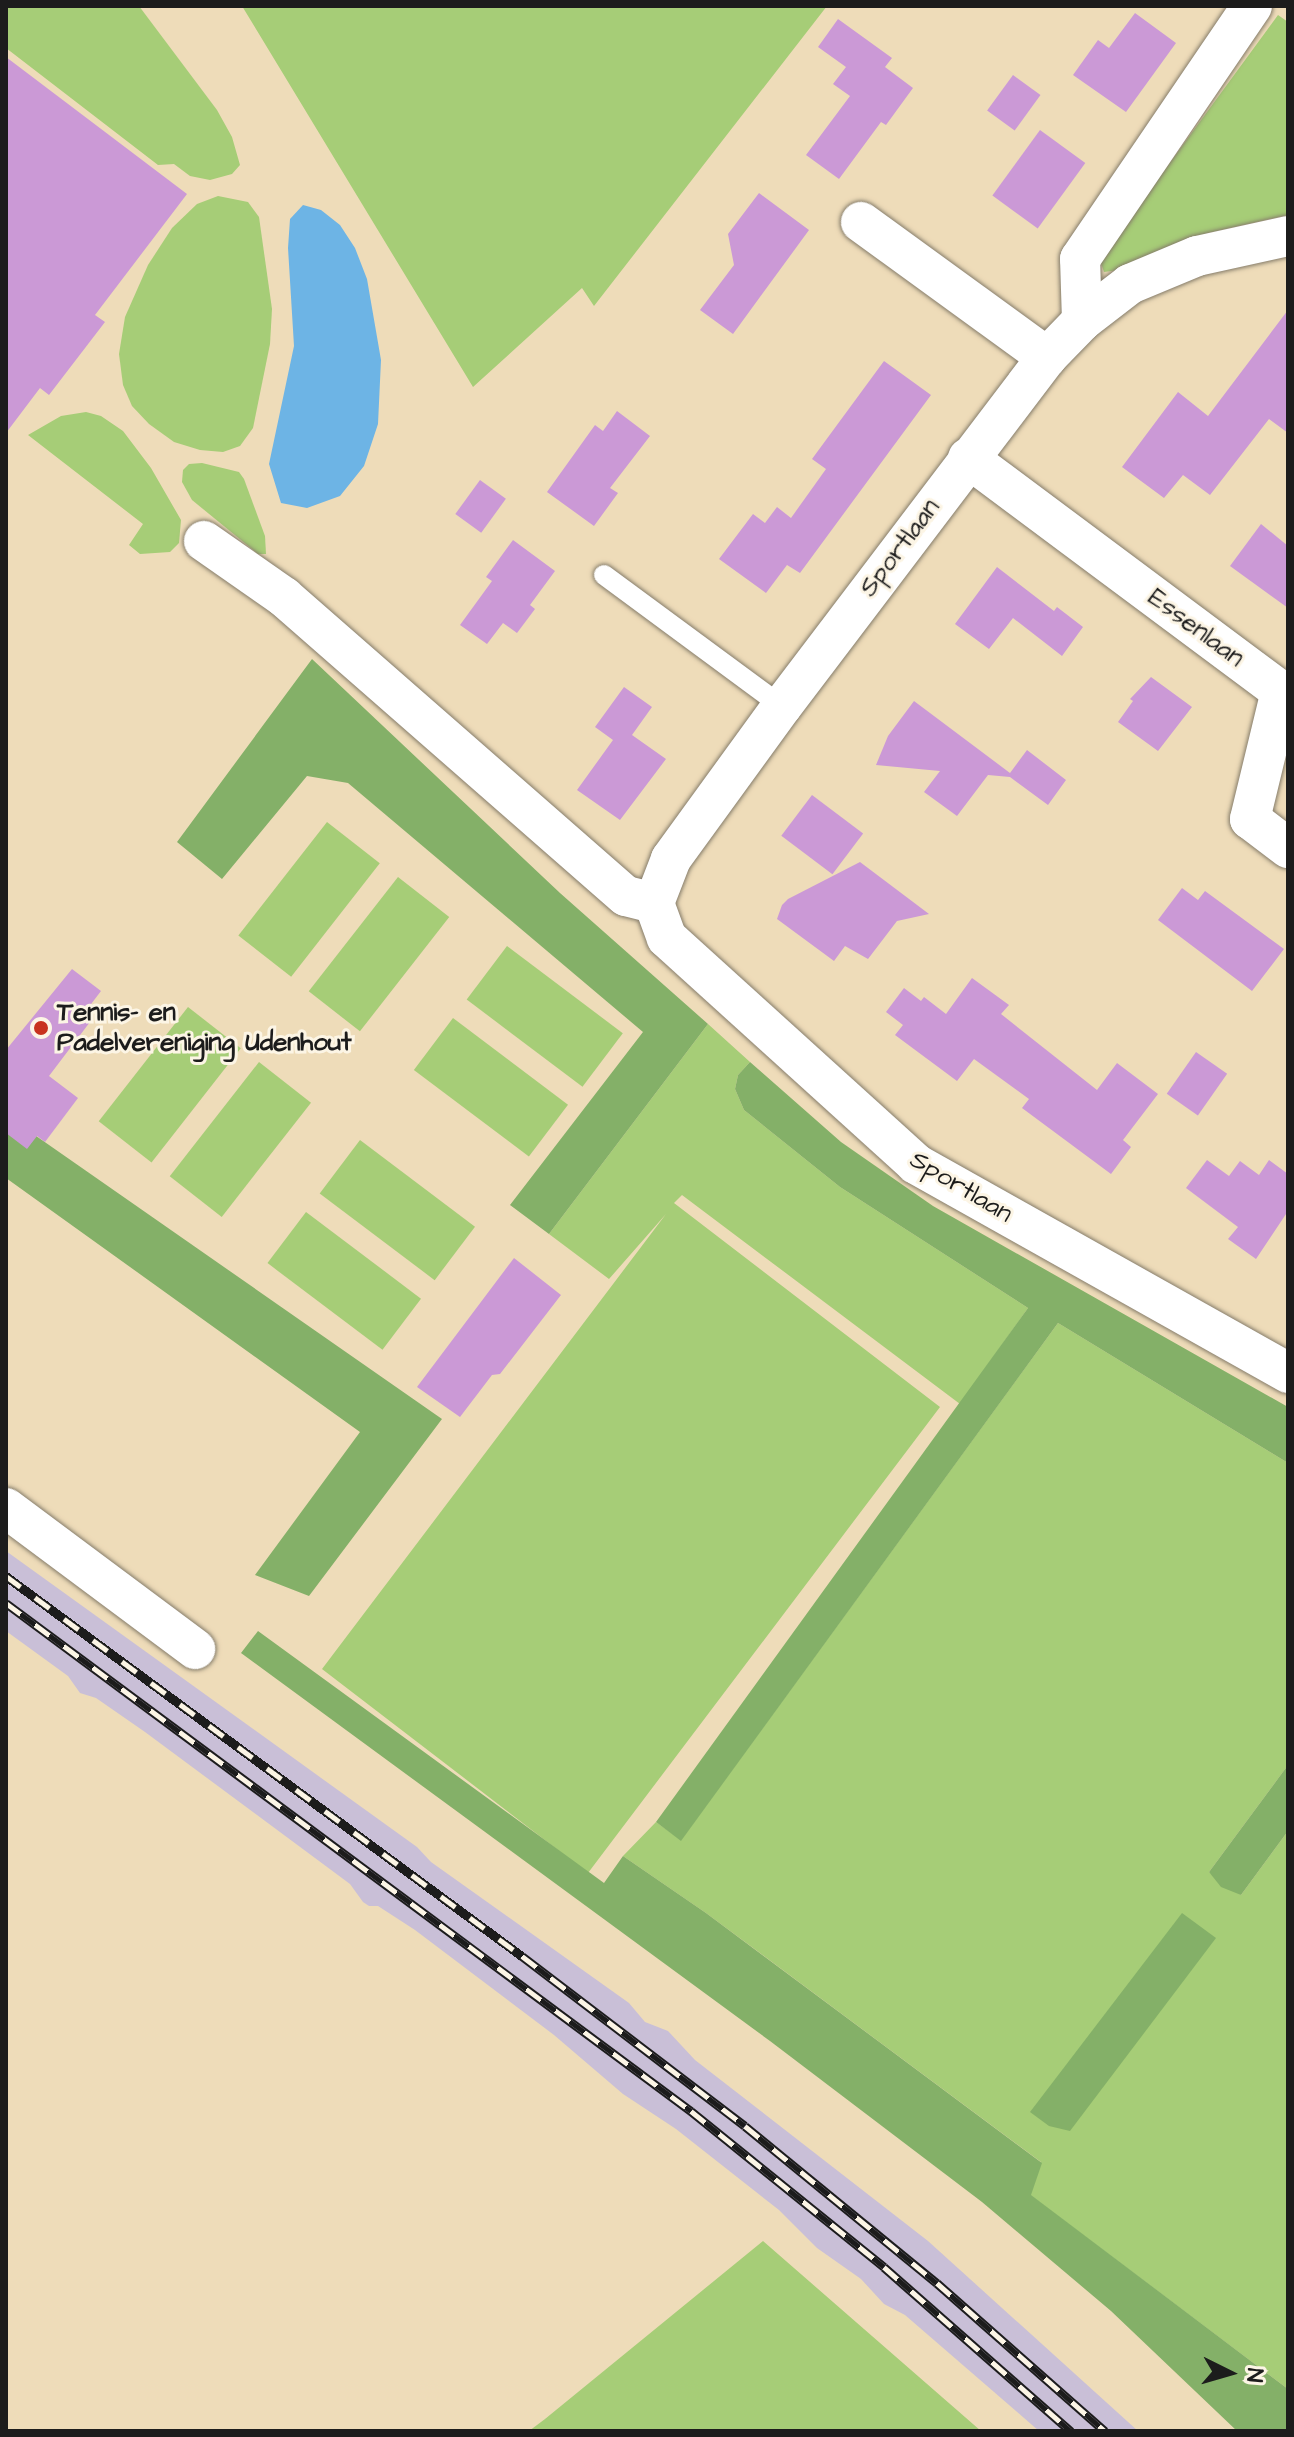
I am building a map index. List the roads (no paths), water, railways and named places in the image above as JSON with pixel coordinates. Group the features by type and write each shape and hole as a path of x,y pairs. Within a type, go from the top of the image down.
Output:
{"street":[{"path":"1082,321 1080,259 1252,6"},
{"path":"861,222 1047,357"},
{"name":"Sportlaan","path":"1288,236 1197,256 1130,284 1082,321 1047,357 782,706 671,859 654,903 667,938 916,1164 1288,1373"},
{"name":"Essenlaan","path":"968,458 1281,691 1250,819 1288,848"},
{"path":"204,541 284,597 626,896 654,903"},
{"path":"6,1508 195,1649"}],"lane":[{"path":"604,575 782,706"}],"water":[{"path":"303,205 321,210 340,225 355,248 367,279 381,360 378,424 364,466 340,496 307,508 281,503 269,464 294,346 288,248 290,219"}],"railway":[{"path":"6,1576 522,1956 745,2126 937,2283 1105,2431"},
{"path":"6,1603 691,2111 884,2267 1071,2431"}],"place":[{"name":"Tennis- en Padelvereniging Udenhout","path":"41,1028"}]}
